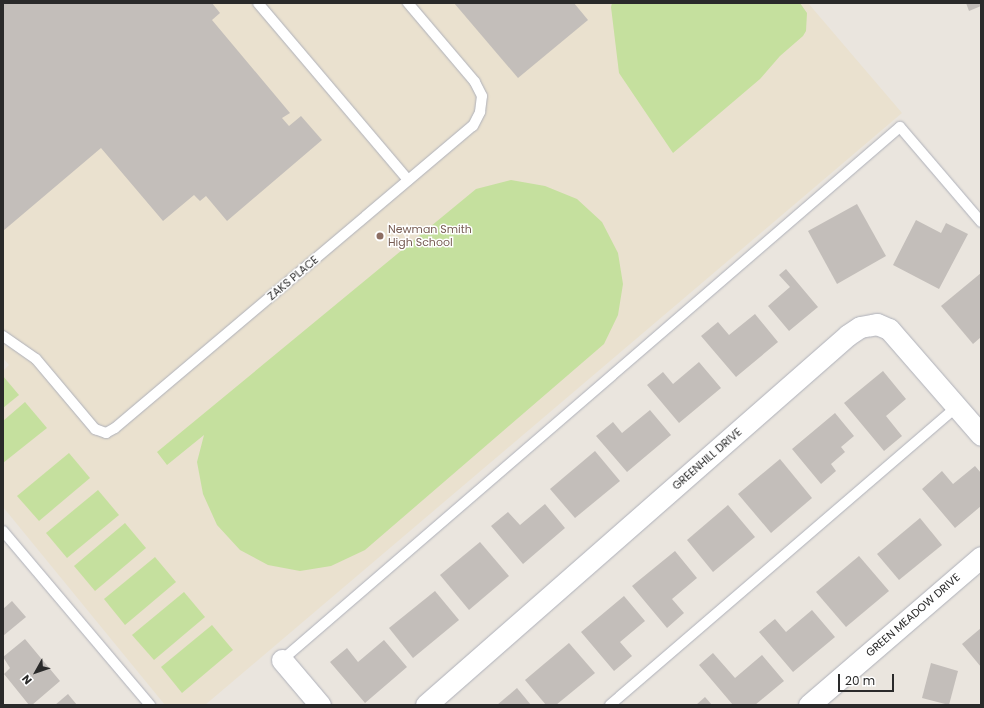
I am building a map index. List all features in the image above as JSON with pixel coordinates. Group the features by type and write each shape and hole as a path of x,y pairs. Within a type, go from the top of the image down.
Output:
{"street":[{"name":"GREENHILL DRIVE","path":"426,705 842,340 860,327 877,324 889,328 981,435"},
{"name":"GREEN MEADOW DRIVE","path":"809,705 981,557"},
{"path":"282,660 320,705"}],"lane":[{"path":"258,3 408,180"},
{"name":"ZAKS PLACE","path":"3,336 36,359 95,429 106,433 124,420 473,126 480,112 482,96 475,82 408,3"},
{"path":"282,660 900,127 981,222"},
{"path":"610,705 957,407"},
{"path":"3,531 150,705"}],"shaded area":[{"name":"Newman Smith High School","path":"3,3 808,3 902,113 205,705 165,705 3,507 3,371 9,365 3,358"}],"green space":[{"path":"612,3 800,3 807,13 806,31 803,36 780,56 760,79 673,153 619,73 611,7"},
{"path":"511,180 545,186 577,199 602,222 618,253 623,284 618,315 604,344 365,550 331,566 300,571 268,565 240,550 217,525 203,494 197,462 204,435 167,465 157,452 476,189"},
{"path":"3,376 19,395 3,408"},
{"path":"25,402 47,428 3,463 3,421"},
{"path":"69,453 90,478 39,521 17,496"},
{"path":"98,490 119,515 67,558 46,533"},
{"path":"125,523 146,548 95,591 74,566"},
{"path":"155,557 176,582 125,625 104,599"},
{"path":"184,592 205,617 154,660 132,635"},
{"path":"212,625 233,650 182,693 161,667"}],"building":[{"path":"3,3 212,3 220,13 212,20 290,113 282,118 289,126 301,116 322,140 227,221 206,196 200,201 194,195 163,221 101,148 3,231"},
{"path":"454,3 574,3 588,20 518,78"},
{"path":"966,3 981,3 981,6 969,11"},
{"path":"857,204 886,256 837,284 808,231"},
{"path":"916,220 941,233 946,223 968,234 939,289 893,265"},
{"path":"786,269 818,307 789,331 768,306 790,287 779,275"},
{"path":"981,273 981,337 973,344 941,306"},
{"path":"755,314 778,342 736,377 701,336 718,322 729,335"},
{"path":"699,362 721,388 679,423 647,385 663,372 673,384"},
{"path":"883,371 906,399 886,416 902,436 884,451 844,403"},
{"path":"650,410 671,435 627,472 596,436 613,422 622,433"},
{"path":"835,413 854,436 841,447 845,452 831,464 836,471 821,484 792,449"},
{"path":"595,451 620,481 575,518 550,489"},
{"path":"780,459 812,498 771,533 738,494"},
{"path":"975,466 981,473 981,506 955,528 922,489 942,471 953,484"},
{"path":"545,504 565,528 523,564 491,526 508,512 520,525"},
{"path":"728,505 755,537 713,572 687,540"},
{"path":"920,518 942,545 899,580 877,554"},
{"path":"480,542 509,576 469,610 440,575"},
{"path":"675,551 697,578 672,599 684,613 667,628 632,586"},
{"path":"859,556 889,591 846,627 816,592"},
{"path":"435,591 459,620 413,658 389,628"},
{"path":"624,596 645,621 620,642 632,656 614,671 581,632"},
{"path":"12,601 26,617 3,636 3,609"},
{"path":"812,610 835,637 793,672 759,632 775,619 786,632"},
{"path":"981,628 981,667 962,644"},
{"path":"25,639 60,681 32,705 29,705 4,674 10,668 3,657"},
{"path":"384,640 407,667 365,703 330,662 347,648 358,662"},
{"path":"569,643 595,673 556,705 546,705 525,680"},
{"path":"713,653 735,678 762,655 784,681 755,705 733,705 699,665"},
{"path":"931,663 958,671 949,705 922,698"},
{"path":"517,688 531,705 497,705"},
{"path":"68,694 77,705 55,705"},
{"path":"705,697 712,705 696,705"}],"place":[{"name":"Newman Smith High School","path":"380,236"}]}
